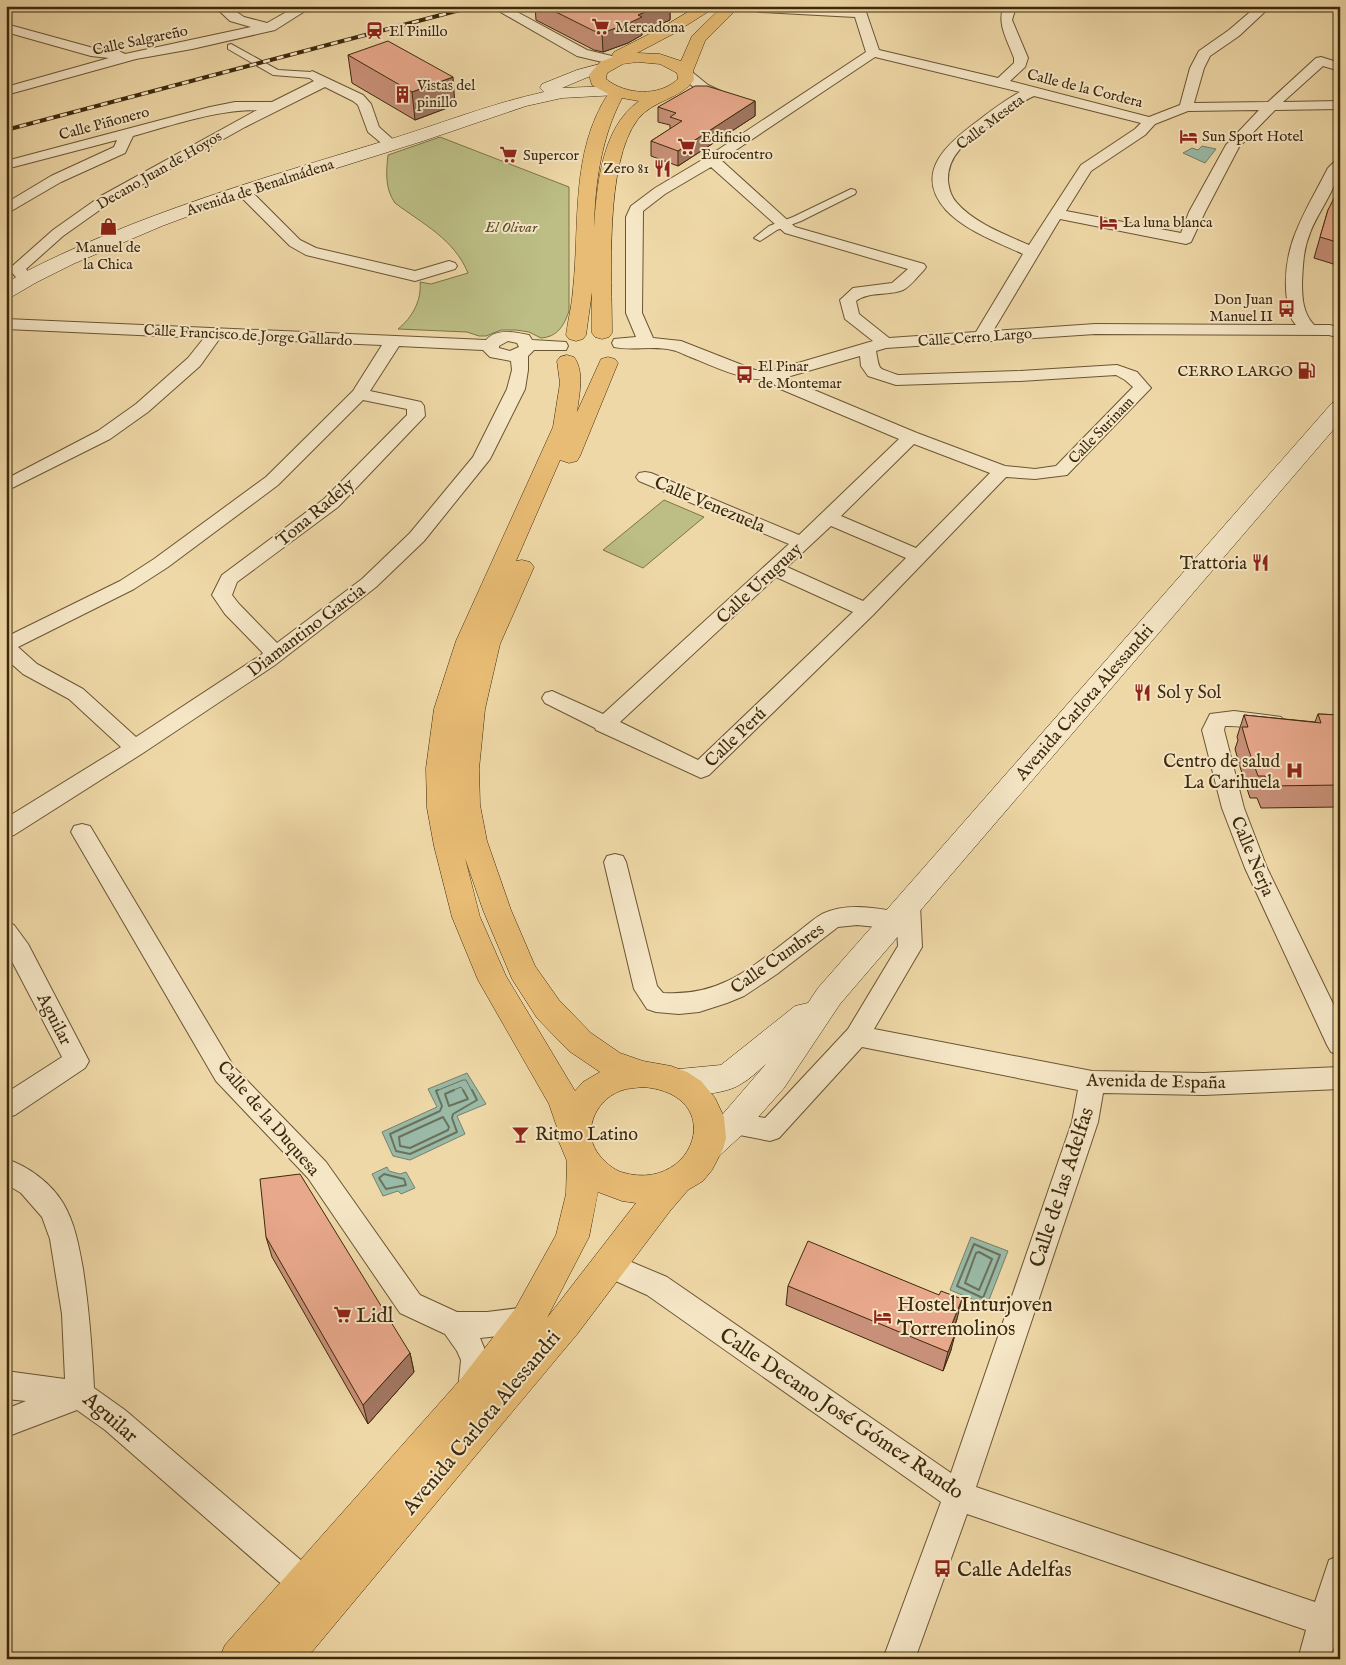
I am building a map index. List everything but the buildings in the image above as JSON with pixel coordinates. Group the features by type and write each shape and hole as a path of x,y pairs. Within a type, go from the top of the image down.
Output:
{"main road":[{"path":"598,64 667,31 709,6"},
{"path":"602,333 606,198 609,170 616,146 629,119 640,108 682,85 698,39 732,6"},
{"path":"598,64 630,58 657,58 669,61 686,72"},
{"path":"598,64 598,81 614,92 640,96 665,93"},
{"name":"Avenida de Benalmádena","path":"521,102 598,64"},
{"path":"568,347 602,333 612,337 614,353 488,644 472,709 466,769 466,805 473,841 497,910 527,978 548,1009 580,1042 609,1062 643,1074 662,1076 679,1082 695,1094 706,1110 711,1128 708,1146 702,1160 690,1172 676,1181 656,1187 635,1188 614,1184 596,1174 579,1145 564,1101 493,980 466,917 448,846 441,808 439,768 447,709 468,641 564,427 570,383 568,347 583,291 588,170 599,132 614,92"},
{"name":"Avenida de Benalmádena","path":"17,285 134,230 243,191 521,102 562,93 614,92"},
{"path":"568,347 580,365 594,366 614,353"},
{"name":"Avenida Carlota Alessandri","path":"708,1146 733,1124 773,1079 829,996 1340,408"},
{"name":"Avenida Carlota Alessandri","path":"679,1082 702,1081 728,1076 829,996"},
{"path":"579,1145 578,1113 588,1097 616,1079 643,1074"},
{"name":"Avenida Carlota Alessandri","path":"238,1659 473,1392 527,1320 572,1237 582,1194 579,1145"},
{"name":"Avenida Carlota Alessandri","path":"280,1659 566,1322 610,1265 650,1208 676,1181"}],"street":[{"path":"220,6 231,18 240,22 270,27"},
{"name":"Calle Salgareño","path":"6,91 135,54 192,45 270,27 307,6"},
{"path":"496,6 598,64"},
{"path":"1001,83 1020,64 1021,58 1006,20 1009,8 1016,6"},
{"path":"1051,6 1076,6"},
{"path":"1186,107 1197,68 1204,54 1234,33 1266,6"},
{"path":"646,342 634,313 634,217 636,209 660,191 712,160 873,53 859,10 760,8"},
{"path":"6,28 96,53 135,54"},
{"path":"231,47 276,73 311,75 358,98 364,104 373,129 391,144"},
{"path":"92,67 98,57 96,53"},
{"name":"Calle de la Cordera","path":"873,53 1150,121 1186,107 1340,106"},
{"path":"1056,214 1186,239 1197,212 1233,145 1270,105 1321,61 1340,67"},
{"path":"686,72 703,88 741,104"},
{"name":"Decano Juan de Hoyos","path":"17,285 17,268 58,233 106,199 273,106 325,81"},
{"name":"Calle Meseta","path":"1032,252 978,226 953,208 943,194 940,178 943,163 957,143 1018,98 1033,91"},
{"path":"665,93 696,93 724,98"},
{"name":"Calle Piñonero","path":"6,164 210,111 235,106 273,106"},
{"path":"759,109 778,115"},
{"path":"210,111 234,118 240,124"},
{"path":"982,336 1032,252 1086,168 1140,132 1150,121"},
{"path":"6,210 56,179 120,150 127,134"},
{"path":"712,160 790,230 918,267 898,286 884,290 859,291 848,300 851,316 885,343"},
{"path":"1310,330 1298,317 1294,290 1295,255 1302,233 1335,168 1340,164"},
{"path":"243,191 295,242 303,249 311,252 415,276 448,266"},
{"path":"760,238 773,228 851,192"},
{"path":"6,299 17,285"},
{"name":"Calle Francisco de Jorge Gallardo","path":"10,323 214,334 490,345 496,339 508,336 523,339 523,349"},
{"name":"Calle Cerro Largo","path":"614,353 646,342 675,345 736,370 755,375 775,375 885,343 1095,329 1330,330 1340,333"},
{"path":"6,486 104,435 142,408 194,362 206,348 214,334"},
{"path":"135,748 76,694 30,669 6,646 127,584 161,563 272,481 359,394 390,348 392,341"},
{"path":"523,349 568,347"},
{"name":"Diamantino Garcia","path":"6,829 135,748 276,654 369,583 417,537 481,459 516,389 523,349"},
{"name":"Calle Surinam","path":"775,375 784,384 911,437 1002,471 1035,474 1061,471 1142,388 1136,379 1127,373 1117,370 1020,376 896,380 874,372 869,366 868,352 862,349"},
{"name":"Tona Radely","path":"276,654 232,609 222,595 229,579 331,503 416,416 415,406 359,394"},
{"name":"Calle Uruguay","path":"604,725 829,518 911,437"},
{"name":"Calle Perú","path":"552,698 604,725 701,770 866,610 1002,471"},
{"name":"Calle Venezuela","path":"645,477 802,543"},
{"path":"829,518 917,556"},
{"path":"774,569 866,610"},
{"name":"Calle Nerja","path":"1292,724 1234,718 1217,719 1213,730 1233,808 1256,868 1340,1045"},
{"name":"Calle de la Duquesa","path":"82,832 225,1074 317,1170 410,1304 455,1325"},
{"name":"Calle Cumbres","path":"615,862 646,989 656,1002 677,1005 719,998 744,985 833,919 902,913"},
{"path":"733,1124 770,1130 857,1036 910,947 902,913"},
{"name":"Aguilar","path":"6,931 20,951 76,1061 6,1107"},
{"name":"Avenida de España","path":"857,1036 1092,1082 1204,1084 1340,1078"},
{"name":"Calle de las Adelfas","path":"899,1659 958,1496 1085,1122 1092,1082"},
{"name":"Aguilar","path":"6,1170 30,1185 53,1210 64,1238 76,1314 80,1395 115,1420 305,1584"},
{"name":"Calle Decano José Gómez Rando","path":"610,1265 657,1286 958,1496 1333,1624"},
{"path":"455,1325 487,1325 527,1320"},
{"path":"455,1325 468,1343 475,1360 473,1392"},
{"path":"6,1385 80,1395"},
{"path":"6,1424 80,1395"},
{"path":"1314,1659 1333,1624 1340,1571"}],"green space":[{"name":"El Olivar","path":"440,137 569,187 569,311 565,321 556,333 541,338 529,332 516,330 501,330 486,336 479,336 467,332 398,329 408,320 418,302 420,282 431,284 468,273 462,261 446,241 395,203 389,192 387,174 388,155"},
{"path":"664,500 704,517 643,568 603,550"}],"water":[{"path":"1202,146 1216,149 1205,163 1183,153 1192,148 1198,150"},
{"path":"467,1073 486,1104 457,1116 465,1134 410,1160 393,1156 382,1132 437,1107 428,1089"},
{"path":"387,1167 389,1171 400,1174 406,1172 415,1188 401,1194 398,1191 383,1196 372,1174"},
{"path":"971,1237 1008,1251 987,1305 950,1290"}],"railway":[{"path":"6,130 475,6"}],"place":[{"name":"Mercadona","path":"601,27"},
{"name":"El Pinillo","path":"375,31"},
{"name":"Vistas del pinillo","path":"403,94"},
{"name":"Sun Sport Hotel","path":"1188,136"},
{"name":"Edificio Eurocentro","path":"687,146"},
{"name":"Supercor","path":"509,155"},
{"name":"Zero 81","path":"663,168"},
{"name":"La luna blanca","path":"1109,222"},
{"name":"Manuel de la Chica","path":"108,226"},
{"name":"Don Juan Manuel II","path":"1287,308"},
{"name":"CERRO LARGO","path":"1307,371"},
{"name":"El Pinar de Montemar","path":"744,375"},
{"name":"Trattoria","path":"1261,563"},
{"name":"Sol y Sol","path":"1143,692"},
{"name":"Centro de salud La Carihuela","path":"1294,771"},
{"name":"Ritmo Latino","path":"521,1134"},
{"name":"Lidl","path":"342,1315"},
{"name":"Hostel Inturjoven Torremolinos","path":"883,1316"},
{"name":"Calle Adelfas","path":"943,1569"}]}
